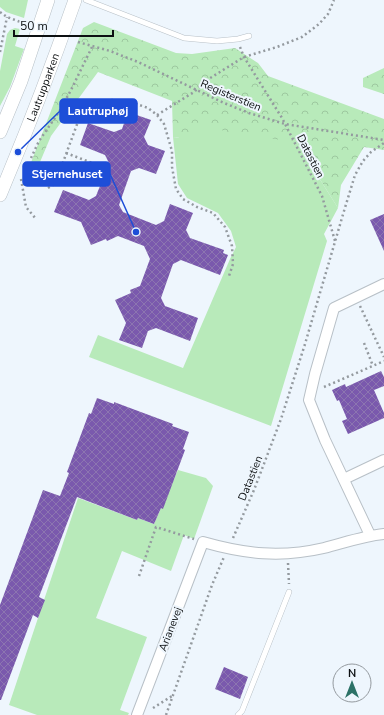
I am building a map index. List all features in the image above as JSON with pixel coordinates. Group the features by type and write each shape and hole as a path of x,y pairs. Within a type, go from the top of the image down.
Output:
{"street":[{"path":"0,132 20,81 48,0"},
{"name":"Lautrupparken","path":"0,195 41,93 75,0"},
{"path":"370,535 325,440 309,400 334,308 384,284"},
{"path":"344,479 384,460"},
{"path":"202,542 228,549 270,554 324,548 370,535 384,534"},
{"name":"Arianevej","path":"142,713 202,542"}],"lane":[{"path":"86,0 184,38 217,41 238,39 249,36"},
{"path":"238,715 242,711 289,592"}],"path":[{"path":"157,115 197,89 207,80 244,57 277,47 302,36 319,24 328,14 334,0"},
{"path":"0,12 7,17 23,23"},
{"path":"0,52 7,17"},
{"name":"Registerstien","path":"78,42 138,62 224,103 249,113 286,124 384,141"},
{"path":"29,163 39,140 59,112 92,47"},
{"name":"Datastien","path":"244,57 286,124 322,196 336,242"},
{"path":"48,188 55,184 79,120 96,105 112,100 128,101 148,108 157,115 164,124 172,151 172,167 176,190 183,199 197,207 213,213 225,227 232,246 233,264 229,276"},
{"name":"Datastien","path":"166,715 212,585 254,490 281,419 336,242 355,175 367,156 384,141"},
{"path":"66,153 103,167"},
{"path":"24,174 21,180 26,207 36,219"},
{"path":"356,297 384,357"},
{"path":"364,343 373,366"},
{"path":"311,392 384,361"},
{"path":"138,576 156,527 202,542"},
{"path":"289,553 289,592"},
{"path":"142,713 172,696"}],"green space":[{"path":"0,0 28,0 24,18 6,12 0,7"},
{"path":"94,22 176,53 192,54 235,48 258,63 268,76 384,119 384,150 364,147 341,185 338,208 297,143 247,134 239,138 200,120 187,139 173,137 172,101 98,72 51,136 32,181 25,178 83,28"},
{"path":"15,28 20,29 15,46 24,49 10,87 0,106 0,71 7,34 10,30"},
{"path":"384,68 384,94 363,87 363,78"},
{"path":"178,87 297,143 338,208 324,234 327,241 271,426 89,357 98,335 183,368 236,247 231,231 218,213 187,198 178,184 173,137 179,138"},
{"path":"178,470 206,478 213,486 194,539 184,535 171,571 122,551 96,618 147,637 120,710 129,713 128,715 37,715 9,705 78,498 137,520 138,518 154,524"}],"building":[{"path":"128,112 151,120 144,137 148,145 165,151 156,174 139,168 131,171 119,205 123,212 156,225 164,221 170,204 193,213 186,230 190,238 224,250 223,253 228,255 220,275 181,260 173,264 161,298 165,306 198,318 190,341 156,328 148,331 142,348 119,340 126,323 115,300 131,293 130,290 140,286 150,259 144,246 118,236 107,241 106,239 91,245 81,222 54,212 63,190 89,200 96,196 109,163 105,155 80,145 88,123 114,132 122,129"},
{"path":"384,214 384,251 370,220"},
{"path":"381,371 384,377 384,386 374,390 384,413 384,418 348,434 342,421 347,419 339,400 337,401 332,390 345,384 346,387"},
{"path":"97,398 114,404 114,402 173,424 172,426 189,432 183,449 185,450 163,509 161,508 154,524 138,518 137,520 77,497 39,597 45,600 38,618 33,615 0,700 0,605 43,490 60,496 69,473 67,472 89,413 91,414"},
{"path":"224,667 248,677 240,699 215,689"}],"place":[{"name":"Lautruphøj","path":"18,152"},
{"name":"Stjernehuset","path":"136,232"}]}
